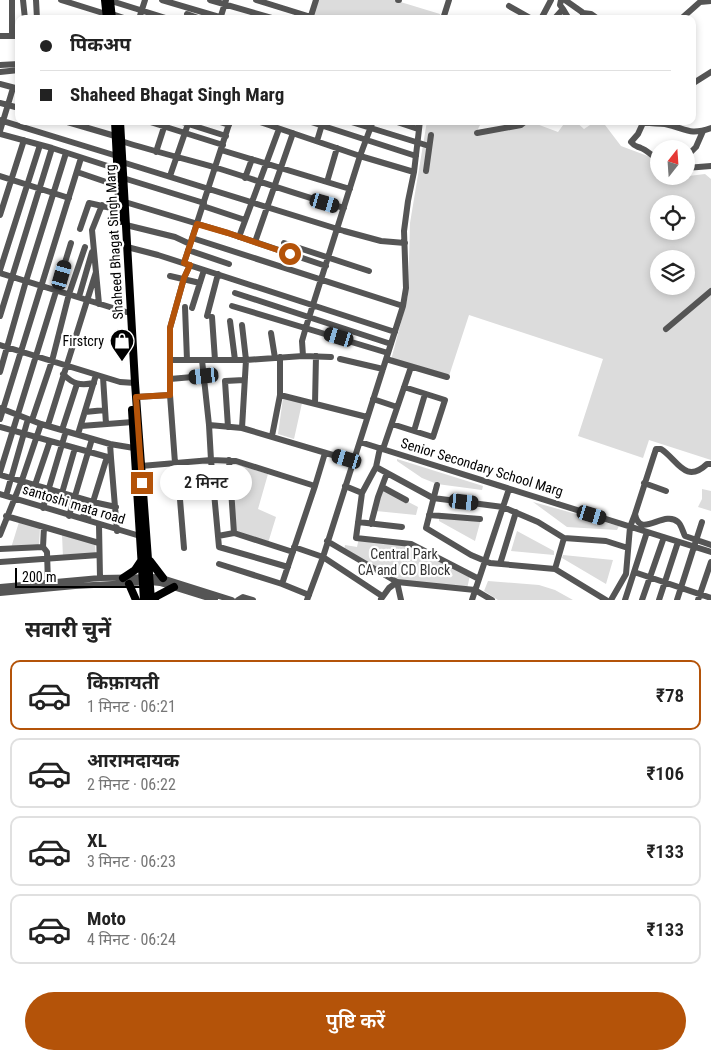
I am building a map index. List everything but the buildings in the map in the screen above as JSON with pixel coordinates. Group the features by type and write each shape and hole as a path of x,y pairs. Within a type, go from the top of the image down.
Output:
{"main road":[{"path":"109,0 109,15"},
{"name":"Shaheed Bhagat Singh Marg","path":"116,125 125,202 134,448 140,536 145,559"},
{"name":"Shaheed Bhagat Singh Marg","path":"118,139 120,125"},
{"name":"Shaheed Bhagat Singh Marg","path":"120,159 117,169 126,312 136,397 141,466 146,580 144,600"},
{"path":"136,600 126,581 145,559 163,578"},
{"name":"Shaheed Bhagat Singh Marg","path":"146,580 152,600"},
{"path":"152,600 174,587"}],"street":[{"path":"0,36 15,36 12,0"},
{"path":"23,0 25,15"},
{"path":"36,0 37,15"},
{"path":"61,0 106,15"},
{"path":"109,0 157,15"},
{"path":"140,15 145,0"},
{"path":"162,0 212,15"},
{"path":"210,0 225,2 259,15"},
{"path":"256,0 268,2 302,15"},
{"path":"311,15 314,0"},
{"path":"444,15 449,0"},
{"path":"543,15 551,0"},
{"path":"567,15 560,5 563,0 583,15"},
{"path":"685,15 697,4 707,1"},
{"path":"223,15 225,2"},
{"path":"265,15 268,2"},
{"path":"509,6 525,15"},
{"path":"558,15 563,9"},
{"path":"0,65 15,64"},
{"path":"0,72 15,70"},
{"path":"696,81 711,72"},
{"path":"0,84 15,88"},
{"path":"15,90 1,120 0,132 117,169"},
{"path":"0,103 15,107"},
{"path":"1,120 15,125"},
{"path":"16,125 337,229 380,241 405,243"},
{"path":"76,125 156,152 215,168 258,183 344,208"},
{"path":"156,152 165,125"},
{"path":"167,125 222,148 350,189"},
{"path":"170,176 188,125"},
{"path":"191,125 226,136"},
{"path":"184,548 170,395 170,328 184,278 190,244 207,187 229,125"},
{"path":"268,125 414,172"},
{"path":"317,141 323,125"},
{"path":"326,125 416,156"},
{"path":"361,125 429,146"},
{"path":"303,356 302,341 312,305 371,125"},
{"path":"406,125 418,129"},
{"path":"219,564 282,584 308,598 403,306 406,288 405,243 408,201 414,172 419,125"},
{"path":"477,133 521,125"},
{"path":"640,125 638,134 631,142 632,145 640,147 650,154"},
{"path":"668,125 691,132 711,128"},
{"path":"239,237 251,201 267,163 271,146 279,129"},
{"path":"695,148 703,131"},
{"path":"255,242 293,133"},
{"path":"426,171 430,135"},
{"path":"0,215 24,140"},
{"path":"40,145 0,271 126,312"},
{"path":"0,316 52,148"},
{"path":"327,182 337,148"},
{"path":"0,372 66,153"},
{"path":"0,419 1,408 22,352 81,158"},
{"path":"245,178 252,158"},
{"path":"695,167 711,166"},
{"path":"77,172 118,186"},
{"path":"0,176 68,198"},
{"path":"123,178 245,220"},
{"path":"125,202 162,212 326,266"},
{"path":"80,229 89,203 120,210"},
{"path":"99,304 92,230 102,205"},
{"path":"126,225 175,237 229,264"},
{"path":"71,243 0,473 62,493 116,507"},
{"path":"190,244 321,280 403,306"},
{"path":"284,244 369,271"},
{"path":"2,496 12,477 24,434 52,361 69,294 85,247"},
{"path":"127,247 187,264 394,332"},
{"path":"79,297 93,248"},
{"path":"188,360 188,308 204,270"},
{"path":"0,535 63,374 96,272"},
{"path":"215,360 209,316 218,274"},
{"path":"170,276 200,283"},
{"path":"666,329 711,292"},
{"path":"235,293 391,344"},
{"path":"232,306 306,327 387,356 411,367 447,377"},
{"path":"230,321 235,360"},
{"path":"242,325 246,360 242,428"},
{"path":"271,333 277,358 280,395 272,436"},
{"path":"0,345 100,376 133,383"},
{"path":"171,360 246,360 303,356 331,357"},
{"path":"315,404 316,356"},
{"path":"340,359 383,369"},
{"path":"202,360 219,547 288,567"},
{"path":"411,367 376,467 362,493 356,538 411,544 479,579"},
{"path":"63,374 77,384 94,382"},
{"path":"78,434 94,382 100,376"},
{"path":"100,376 106,410 106,424"},
{"path":"170,379 204,376"},
{"path":"228,427 225,381 244,380"},
{"path":"43,508 77,384"},
{"path":"392,424 433,437 445,400 404,387"},
{"path":"414,431 426,394"},
{"path":"136,397 170,395"},
{"path":"280,395 367,417"},
{"path":"373,399 398,407"},
{"path":"1,408 44,425 110,444 134,448"},
{"path":"85,412 106,410"},
{"path":"81,426 133,422"},
{"path":"209,425 242,428 353,461"},
{"path":"0,427 109,458"},
{"path":"69,516 92,438"},
{"path":"35,485 50,441"},
{"name":"Senior Secondary School Marg","path":"360,442 678,542 695,543 711,552"},
{"path":"110,444 109,458 118,530"},
{"path":"62,493 75,448"},
{"path":"611,600 626,574 630,526 656,450 661,449 667,453 682,470 699,471 707,464 711,464"},
{"path":"283,580 326,453"},
{"path":"82,520 83,516 88,518 109,458"},
{"path":"141,466 229,460 315,486"},
{"path":"229,460 234,533"},
{"path":"376,467 433,498 503,507 538,522 564,538 606,541 628,548"},
{"path":"371,524 387,473"},
{"path":"644,484 666,490"},
{"path":"437,485 426,528 485,561 555,570 606,600"},
{"path":"345,486 362,493"},
{"path":"382,487 406,500"},
{"path":"472,600 509,488"},
{"name":"santoshi mata road","path":"2,496 15,498 82,520 140,536"},
{"path":"500,564 516,512"},
{"path":"635,514 636,519 641,524 649,525 665,519 676,520 685,536 695,543 711,545"},
{"path":"429,515 480,520"},
{"path":"6,516 99,543"},
{"path":"358,522 402,527"},
{"path":"677,600 702,522"},
{"path":"99,525 100,578"},
{"path":"44,527 43,547 47,552 48,584"},
{"path":"625,600 647,532"},
{"path":"218,536 234,533 322,557 382,598 397,582"},
{"path":"642,600 664,537"},
{"path":"555,570 564,538"},
{"path":"327,541 397,582 475,590 492,600"},
{"path":"658,600 678,542"},
{"path":"0,549 43,547"},
{"path":"0,562 99,556"},
{"path":"699,597 711,562"},
{"path":"634,572 681,588 699,597 711,598"},
{"path":"0,587 100,578 126,581"},
{"path":"0,594 163,578 232,600"},
{"path":"146,580 215,600"},
{"path":"397,582 402,600"},
{"path":"238,600 243,597 253,600"}],"green space":[{"path":"318,0 394,0 440,14 440,15 313,15"},
{"path":"426,125 480,125 477,131 487,132 524,125 539,125 558,132 563,125 580,125 584,129 590,125 605,125 621,146 650,157 650,185 695,185 695,175 705,174 711,179 711,460 649,440 643,458 578,436 603,359 469,315 448,379 391,360 408,296 410,223"},
{"path":"283,398 302,403 294,439 278,434"},
{"path":"397,459 483,486 482,490 437,484 422,478 397,461"},
{"path":"231,464 268,474 258,509 276,517 268,543 234,533"},
{"path":"382,488 418,507 416,515 376,511"},
{"path":"702,489 711,491 711,511 698,507 702,499"},
{"path":"533,502 619,526 617,530 567,527"},
{"path":"439,517 481,519 475,541 439,521"},
{"path":"19,522 40,528 39,545 11,548"},
{"path":"517,531 554,551 554,555 511,551"},
{"path":"62,534 95,544 96,557 63,558"},
{"name":"Central Park CA and CD Block","path":"359,538 411,542 470,575 467,589 397,583 344,550 345,545 357,547"},
{"path":"563,555 613,560 606,584 562,558"},
{"path":"488,581 539,585 555,590 573,600 498,600 484,591"}],"place":[{"name":"Firstcry","path":"122,362"}],"route":[{"path":"142,483 136,397 170,395 170,328 184,278 190,265 184,263 197,224 290,254"}]}
